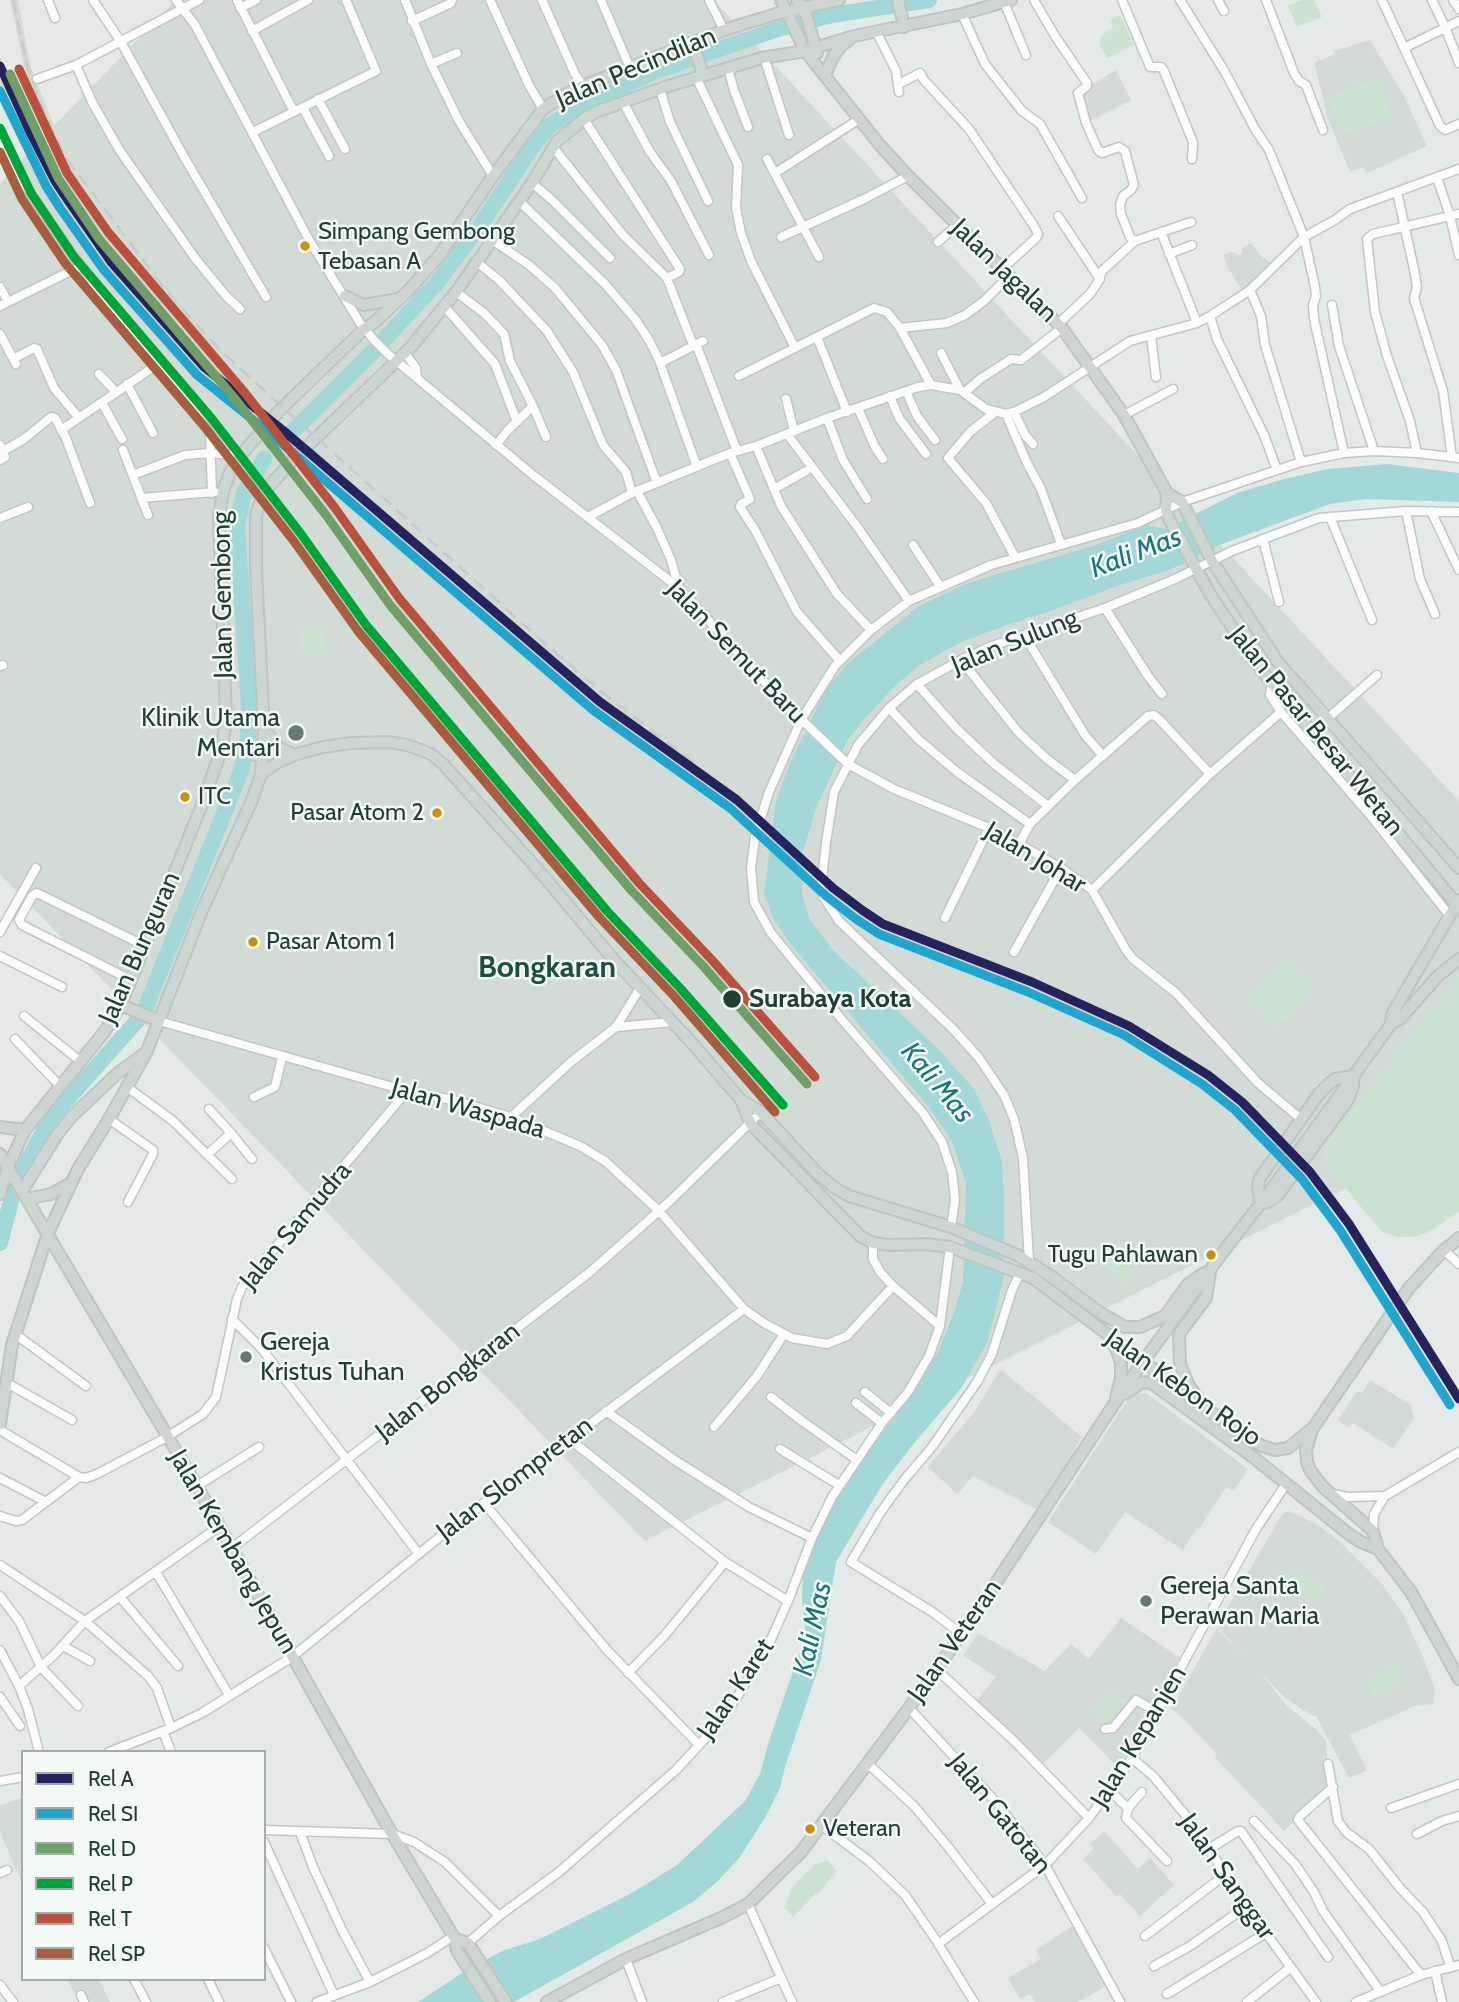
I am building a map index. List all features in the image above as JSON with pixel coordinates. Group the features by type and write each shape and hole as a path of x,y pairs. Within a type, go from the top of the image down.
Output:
{"main road":[{"name":"Jalan Pecindilan","path":"364,329 375,322 441,253 543,109 583,86 695,47 724,30 786,10 839,0"},
{"path":"898,0 903,24"},
{"name":"Jalan Gembong","path":"264,729 256,514 264,492 392,358 405,353 456,292 557,141 584,118 700,73 764,57 811,49 903,24 962,14 1008,1"},
{"path":"802,7 811,31 811,49"},
{"path":"786,10 797,37 811,49"},
{"path":"822,71 837,51 854,36"},
{"path":"695,47 700,73"},
{"name":"Jalan Jagalan","path":"811,49 822,71 858,120 908,176 1060,326 1124,415 1167,493"},
{"path":"345,296 364,304 398,299"},
{"name":"Jalan Gembong","path":"222,748 226,719 218,492 240,456 280,410 364,329"},
{"path":"1167,493 1182,502"},
{"path":"1167,493 1167,514"},
{"name":"Jalan Pasar Besar Wetan","path":"1182,502 1210,557 1278,662 1459,868"},
{"name":"Jalan Pasar Besar Wetan","path":"1167,514 1222,613 1272,684 1356,790 1458,904"},
{"path":"1222,613 1227,602 1238,601"},
{"path":"264,729 275,745 294,755"},
{"path":"260,763 264,729"},
{"path":"222,748 241,750 269,766 294,755 351,743 387,742 407,745 431,754 449,770 741,1100 761,1112 818,1174 842,1192 863,1201 956,1229 1024,1258"},
{"name":"Jalan Bunguran","path":"18,1184 25,1130 125,1007 131,980 222,748"},
{"name":"Jalan Bunguran","path":"0,1424 15,1334 48,1233 69,1184 147,1051 154,1019 252,800 260,763"},
{"path":"1391,1024 1392,1014 1458,904"},
{"path":"1205,1408 1188,1384 1180,1364 1179,1334 1206,1298 1212,1267 1260,1204 1278,1196 1348,1100 1353,1076 1391,1024 1400,1019 1438,976 1459,959"},
{"path":"125,1007 154,1019"},
{"path":"0,1194 18,1184 71,1117 118,1073 147,1051"},
{"path":"1260,1204 1260,1178 1318,1095 1335,1079 1353,1076"},
{"path":"741,1100 750,1123 850,1227 873,1243"},
{"path":"0,1127 25,1130"},
{"name":"Jalan Kembang Jepun","path":"0,1154 197,1486 391,1835 454,1938 457,1951 490,2002"},
{"path":"18,1184 51,1194 69,1184"},
{"path":"1459,1238 1444,1250 1409,1288 1313,1427 1307,1450 1307,1462 1315,1478 1373,1531 1378,1549 1412,1592 1459,1679"},
{"name":"Jalan Kebon Rojo","path":"873,1243 926,1244 955,1249 1033,1278 1205,1408 1262,1446 1275,1450 1288,1448 1313,1427"},
{"name":"Jalan Kebon Rojo","path":"1024,1258 1099,1312 1132,1328 1146,1326 1165,1316 1188,1284 1212,1267"},
{"name":"Jalan Veteran","path":"547,2002 626,1959 748,1904 801,1852 936,1669 1143,1362 1212,1267"},
{"path":"1108,1335 1121,1363 1117,1401"},
{"name":"Jalan Kebon Rojo","path":"1117,1401 1141,1383 1153,1384 1253,1457 1350,1535 1378,1549"},
{"path":"454,1938 468,1943 506,2002"}],"street":[{"path":"48,0 55,18"},
{"path":"93,0 121,42 266,297"},
{"name":"Jalan Semut Baru","path":"176,0 186,8 308,238 364,329 392,358 496,445 679,588 807,727 848,764"},
{"path":"37,79 76,65 199,0"},
{"path":"256,0 238,4 294,112"},
{"path":"251,31 308,0"},
{"path":"253,132 376,71 346,0"},
{"path":"405,0 412,21 459,121 493,176"},
{"path":"490,0 543,109"},
{"path":"542,0 583,86"},
{"path":"601,0 630,68"},
{"path":"709,0 724,30"},
{"path":"1034,0 1087,83 1087,86 1078,92 1086,123 1098,150 1102,153 1119,147 1125,151 1133,185 1132,190 1120,200 1121,214 1130,237 1135,241"},
{"path":"1122,0 1150,67 1161,67 1164,71 1193,142 1192,159"},
{"path":"1180,0 1269,150 1304,237 1315,287 1314,319 1344,453"},
{"path":"1218,0 1224,11"},
{"path":"1266,0 1294,73 1299,81 1306,85 1323,130"},
{"path":"1382,0 1440,126 1445,130 1459,124"},
{"path":"1433,0 1459,63"},
{"path":"1454,0 1459,9"},
{"path":"412,21 451,1"},
{"path":"1008,1 1026,55"},
{"path":"962,14 985,64 1021,111 1040,124 1082,198"},
{"path":"1404,48 1459,21"},
{"path":"876,32 897,71 899,88 920,73 969,129 1038,234 984,301 965,315 947,323 900,328"},
{"path":"432,64 457,53"},
{"path":"764,57 789,135"},
{"path":"76,65 92,102 120,151 195,258 240,309"},
{"path":"728,68 748,127"},
{"path":"700,73 738,165 736,208 741,233 751,261 795,348"},
{"path":"660,89 670,122 708,201"},
{"path":"318,99 345,149"},
{"path":"623,102 650,152 671,181 709,255"},
{"path":"303,107 329,156"},
{"path":"584,118 626,181 645,217 677,263 680,271 667,278"},
{"path":"775,173 858,120"},
{"path":"0,141 38,207 121,321 186,397 210,434 218,492 141,498"},
{"path":"553,147 623,235 667,278 697,343 750,498 750,501 740,507 797,611 840,661"},
{"path":"767,159 819,257"},
{"path":"941,353 962,391 986,410 1010,413 1044,397 1129,341 1197,323 1210,316 1250,290 1304,237 1328,225 1350,209 1459,169"},
{"path":"781,237 888,188 908,176"},
{"path":"1437,178 1454,215 1459,255"},
{"path":"531,183 552,200 610,258"},
{"path":"956,1229 952,1172 942,1142 923,1113 771,933 754,902 751,868 755,837 769,792 801,720 835,666 871,630 909,601 990,565 1167,514 1182,502 1301,462 1344,453 1374,452 1417,453 1456,458 1443,391 1414,298 1417,287 1397,192"},
{"path":"519,201 605,284 635,319 660,363 697,467"},
{"path":"1417,453 1410,421 1375,312 1367,239 1373,234 1406,229 1454,215"},
{"path":"1058,216 1100,279"},
{"path":"588,517 634,492 733,452 890,396 931,385 962,391 1011,359 1021,360 1060,326 1090,294 1102,271 1135,241 1191,222"},
{"path":"938,242 957,225"},
{"path":"1161,232 1197,323"},
{"path":"492,240 529,265 555,288 602,345 616,370 657,483"},
{"path":"1169,254 1192,245"},
{"path":"477,262 500,281 547,331 573,372 603,445 626,472 634,492 657,528 671,560 679,588"},
{"path":"0,287 4,304 81,266"},
{"path":"1250,290 1261,316 1265,345 1301,462"},
{"path":"456,292 484,313 504,334 510,361 547,437"},
{"path":"1332,305 1339,346 1374,452"},
{"path":"444,306 495,363 517,422"},
{"path":"739,376 874,308 887,312 900,328 931,385"},
{"path":"1210,316 1217,339 1264,435 1277,470"},
{"path":"0,334 14,362 34,348 37,349 54,388 79,418"},
{"path":"1151,335 1156,377"},
{"path":"817,337 847,412"},
{"path":"660,363 697,343"},
{"name":"Jalan Semut Baru","path":"405,353 416,368 418,378"},
{"path":"61,430 158,364"},
{"path":"99,374 116,392"},
{"path":"127,384 153,433"},
{"path":"1124,415 1173,389"},
{"path":"906,391 917,416 935,440"},
{"path":"890,396 899,418 926,454"},
{"path":"786,399 791,433 909,601"},
{"path":"102,402 122,439"},
{"path":"496,445 533,406"},
{"path":"858,408 868,434 883,459"},
{"path":"994,412 970,432 950,454 949,460 986,503 1015,557"},
{"path":"1010,413 1034,444"},
{"path":"1010,413 1027,463 1041,489 1061,544"},
{"path":"1,452 53,417 61,430 90,503"},
{"path":"827,418 843,460 867,499"},
{"path":"756,446 781,506 837,594 871,630"},
{"path":"123,450 148,515"},
{"path":"133,475 185,455 211,453 240,456"},
{"path":"774,489 806,471"},
{"path":"0,518 28,507"},
{"path":"1406,511 1420,579 1435,614"},
{"name":"Jalan Sulung","path":"1024,1258 1023,1158 1014,1119 1004,1095 979,1058 953,1029 852,934 831,911 823,896 821,888 834,792 858,745 889,708 917,684 961,660 992,646 1105,608 1210,557 1330,517 1406,511 1459,512"},
{"path":"1431,511 1459,570"},
{"path":"1330,517 1373,620"},
{"path":"1263,540 1279,602"},
{"path":"913,545 940,586"},
{"path":"1105,608 1162,694"},
{"path":"1024,635 1085,735 1103,756"},
{"path":"961,660 1019,733 1075,780"},
{"path":"1327,719 1377,675"},
{"path":"917,684 993,763 1048,806"},
{"path":"1272,684 1270,695 1281,712 1356,790 1449,915"},
{"path":"889,708 918,740 947,764 1030,824"},
{"path":"1092,890 1210,774 1281,712"},
{"path":"1019,844 1030,824 1048,806 1148,716 1154,715 1210,774"},
{"name":"Jalan Johar","path":"848,764 894,789 989,828 1060,868 1092,890 1133,959 1176,993 1258,1083 1301,1119"},
{"path":"945,918 989,828"},
{"path":"0,932 36,868"},
{"path":"1014,952 1060,868"},
{"path":"131,980 22,925 19,920 33,894 37,893 145,946"},
{"path":"0,956 62,987"},
{"path":"511,1117 572,1061 616,1027 640,988"},
{"path":"24,1016 80,1061"},
{"name":"Jalan Waspada","path":"154,1019 407,1091 453,1100 511,1117 567,1140 599,1156 659,1211 744,1309 792,1338 827,1343 847,1336 893,1286"},
{"path":"616,1027 672,1022"},
{"path":"15,1039 60,1086"},
{"path":"254,1097 275,1087 282,1057"},
{"path":"127,1087 173,1121 232,1179"},
{"name":"Jalan Samudra","path":"0,1516 21,1521 83,1477 167,1437 203,1414 216,1397 232,1319 242,1286 407,1091"},
{"path":"209,1109 252,1159"},
{"name":"Jalan Bongkaran","path":"232,1548 577,1283 659,1211 761,1112"},
{"path":"109,1119 153,1150 128,1202"},
{"path":"208,1154 231,1133"},
{"path":"873,1243 876,1266 893,1286 940,1326"},
{"name":"Jalan Karet","path":"468,1943 499,1916 534,1892 676,1770 712,1731 739,1694 769,1644 811,1538 839,1485 908,1392 935,1342 955,1249"},
{"path":"1444,1250 1459,1264"},
{"path":"960,1633 934,1613 851,1562 880,1513 932,1447 977,1382 992,1354 1017,1272"},
{"name":"Jalan Slompretan","path":"114,1750 202,1713 292,1657 418,1553 568,1438 744,1309"},
{"path":"232,1319 262,1349 418,1553"},
{"path":"15,1334 86,1386"},
{"path":"714,1427 757,1376 784,1334"},
{"path":"7,1383 72,1420"},
{"path":"865,1392 891,1413"},
{"path":"771,1397 857,1460"},
{"path":"856,1403 883,1423"},
{"path":"606,1411 676,1461 749,1507 811,1538"},
{"path":"0,1430 83,1477"},
{"path":"568,1438 725,1562 788,1601"},
{"path":"197,1486 259,1447"},
{"path":"780,1449 839,1485"},
{"path":"1373,1531 1374,1514 1385,1496 1459,1452"},
{"path":"0,1478 46,1502"},
{"name":"Jalan Kepanjen","path":"938,1944 1045,1865 1089,1818 1132,1758 1252,1537 1286,1484"},
{"path":"1332,1494 1348,1497 1385,1496"},
{"path":"484,1503 607,1650 699,1745"},
{"path":"19,1686 63,1646 85,1621 220,1526"},
{"path":"628,1672 665,1635 725,1562"},
{"path":"0,1565 85,1621 153,1682 162,1701 172,1750"},
{"path":"156,1572 229,1695"},
{"path":"0,1596 19,1621 41,1667 78,1706"},
{"path":"120,1597 178,1666"},
{"path":"63,1646 90,1661"},
{"path":"0,1650 31,1716 39,1750"},
{"path":"936,1669 1014,1741 1089,1818"},
{"path":"0,1697 20,1726"},
{"path":"1105,1729 1113,1728 1136,1700 1157,1712"},
{"name":"Jalan Gatotan","path":"909,1707 994,1800 1045,1865 1120,2002"},
{"name":"Jalan Sanggar","path":"1132,1758 1154,1777 1187,1817 1311,2000"},
{"path":"867,1763 914,1806 992,1904"},
{"path":"1328,1763 1338,1821 1368,1849 1399,1888 1423,1912 1455,1965 1420,1975 1380,1991 1367,2000 1356,2002"},
{"path":"0,1781 21,1777"},
{"path":"1391,1808 1459,1784"},
{"path":"1333,1787 1298,1817 1298,1820 1420,1975"},
{"path":"1109,1790 1128,1808"},
{"path":"1142,1792 1128,1808 1126,1818 1167,1861"},
{"path":"1417,1834 1442,1821 1459,1816"},
{"path":"1255,1821 1293,1861 1312,1889 1320,1908 1380,1991"},
{"path":"821,1825 869,1861 905,1895 974,2002"},
{"path":"266,1830 391,1835 414,1842 444,1862 499,1916"},
{"path":"1209,1849 1241,1831 1328,1957"},
{"path":"300,1832 342,1930 370,1982"},
{"path":"266,1846 334,1995"},
{"path":"1144,1936 1226,1874"},
{"path":"748,1904 792,2002"},
{"path":"1154,1966 1190,1946 1247,1906"},
{"path":"1167,1994 1266,1933"},
{"path":"317,2002 370,1982 454,1938"},
{"path":"266,1952 291,2002"},
{"path":"626,1959 642,2002"},
{"path":"1247,2002 1291,1967"},
{"path":"1435,1971 1441,2002"},
{"path":"723,2002 781,1978"},
{"path":"135,1981 146,2002"},
{"path":"209,1981 219,2002"},
{"path":"0,1985 13,2002"}],"shaded area":[{"path":"10,0 18,0 30,65 54,126 176,0 714,0 1459,801 1459,1130 1334,1194 1388,1276 1382,1281 1346,1224 1325,1198 645,1541 0,874 0,183 27,154 0,91 0,57 41,140 50,130 24,66"},
{"path":"1370,40 1404,96 1427,146 1366,173 1363,167 1350,172 1328,119 1314,63 1335,54 1334,51"},
{"path":"1116,70 1131,100 1090,121 1085,117 1080,92"},
{"path":"1251,243 1272,265 1244,293 1223,255 1230,252 1237,255 1242,253 1241,249"},
{"path":"1411,1315 1459,1392 1459,1403 1407,1320"},
{"path":"999,1371 1003,1371 1082,1437 1072,1453 1076,1456 1040,1511 973,1476 957,1494 928,1467 975,1411"},
{"path":"1370,1380 1411,1405 1414,1418 1393,1449 1353,1423 1349,1428 1338,1420 1357,1391 1362,1393"},
{"path":"1132,1393 1146,1393 1248,1469 1234,1491 1226,1487 1183,1550 1125,1512 1096,1554 1048,1522"},
{"path":"1289,1511 1317,1524 1340,1542 1383,1585 1403,1614 1435,1690 1433,1704 1415,1706 1350,1735 1367,1770 1349,1778 1316,1716 1285,1698 1259,1671 1287,1706 1317,1730 1326,1741 1329,1788 1284,1831 1215,1757 1216,1753 1171,1709 1217,1628 1247,1659 1217,1626 1282,1514"},
{"path":"1121,1618 1180,1658 1119,1769 1079,1728 1044,1763 976,1701 996,1677 963,1655 978,1633 1045,1671 1071,1644 1089,1659"},
{"path":"21,1798 21,1880 0,1832 0,1806"},
{"path":"1104,1831 1138,1869 1150,1858 1174,1885 1140,1916 1120,1894 1117,1897 1083,1859 1094,1848 1090,1844"},
{"path":"1074,1925 1107,1986 1077,2002 1035,2002 1030,1994 1020,1999 1008,1978 1041,1959 1036,1950"},
{"path":"68,1981 100,1981 110,2002 79,2002"}],"green space":[{"path":"1302,0 1314,0 1322,17 1297,27 1288,6"},
{"path":"1120,15 1134,45 1108,58 1100,47 1100,38 1113,28 1110,20"},
{"path":"1377,79 1391,116 1342,135 1328,97"},
{"path":"324,629 325,654 302,655 300,630"},
{"path":"1287,958 1313,984 1286,1022 1283,1020 1275,1027 1246,999"},
{"path":"1459,976 1459,1212 1427,1233 1413,1237 1397,1237 1382,1232 1327,1166 1325,1147"},
{"path":"1100,1242 1134,1272 1124,1283 1090,1253"},
{"path":"1294,1570 1325,1586 1318,1601 1287,1585"},
{"path":"1395,1667 1402,1683 1373,1697 1366,1681"},
{"path":"1114,1690 1126,1702 1105,1723 1093,1710"},
{"path":"827,1860 837,1871 818,1894 793,1917 784,1908 793,1886 814,1865"}],"water":[{"name":"Kali Mas","path":"1387,464 1459,473 1459,502 1366,499 1330,504 1222,544 1169,570 957,644 920,665 897,684 847,741 817,806 803,851 802,895 810,920 833,950 939,1050 974,1089 989,1120 1002,1162 1004,1276 987,1343 962,1387 882,1485 836,1562 821,1660 780,1788 740,1857 717,1882 693,1902 514,2002 418,2002 502,1951 540,1939 630,1894 677,1865 745,1801 760,1774 801,1648 805,1628 803,1571 813,1536 861,1460 915,1389 937,1354 954,1313 963,1282 966,1183 952,1141 928,1106 792,946 774,920 764,894 776,801 791,761 825,691 847,664 919,606 968,583 1096,545 1146,525 1166,529 1237,493 1284,479 1328,469"}],"waterway":[{"path":"282,442 436,284 549,126 576,109 656,71 778,29 832,15 929,0"},
{"path":"0,1243 16,1182 50,1119 143,1014 241,771 248,742 249,705 237,526 244,493 264,459"}],"railway":[{"path":"13,0 28,69 46,117 66,158 187,314 217,347 268,394 542,641 737,800"},
{"path":"0,87 26,135"}],"rail line":[{"name":"A","path":"0,66 30,132 69,202 111,262 204,367 285,432 600,702 737,800 833,888 862,910 883,924 1032,982 1129,1026 1208,1075 1242,1102 1310,1172 1349,1224 1459,1399"},
{"name":"T","path":"19,69 67,173 108,232 245,393 335,508 399,598 639,883 712,960 815,1077"},
{"name":"D","path":"10,74 58,178 99,239 236,400 326,515 390,605 631,890 704,967 807,1084"},
{"name":"SI","path":"0,91 46,186 60,208 103,269 197,375 278,440 593,710 730,808 826,896 856,919 879,934 1028,992 1124,1035 1202,1084 1235,1110 1302,1179 1340,1230 1450,1405"},
{"name":"P","path":"0,128 31,193 74,257 212,419 301,534 366,625 607,911 680,988 783,1105"},
{"name":"SP","path":"0,152 22,199 65,263 204,426 293,540 358,631 599,917 673,995 775,1112"}],"place":[{"name":"Simpang Gembong Tebasan A","path":"305,246"},
{"name":"Klinik Utama Mentari","path":"296,733"},
{"name":"ITC","path":"185,797"},
{"name":"Pasar Atom 2","path":"437,813"},
{"name":"Pasar Atom 1","path":"253,942"},
{"name":"Surabaya Kota","path":"732,999"},
{"name":"Tugu Pahlawan","path":"1211,1255"},
{"name":"Gereja Kristus Tuhan","path":"246,1357"},
{"name":"Gereja Santa Perawan Maria","path":"1146,1601"},
{"name":"Veteran","path":"810,1829"}],"district":[{"name":"Bongkaran","path":"547,968"}]}
